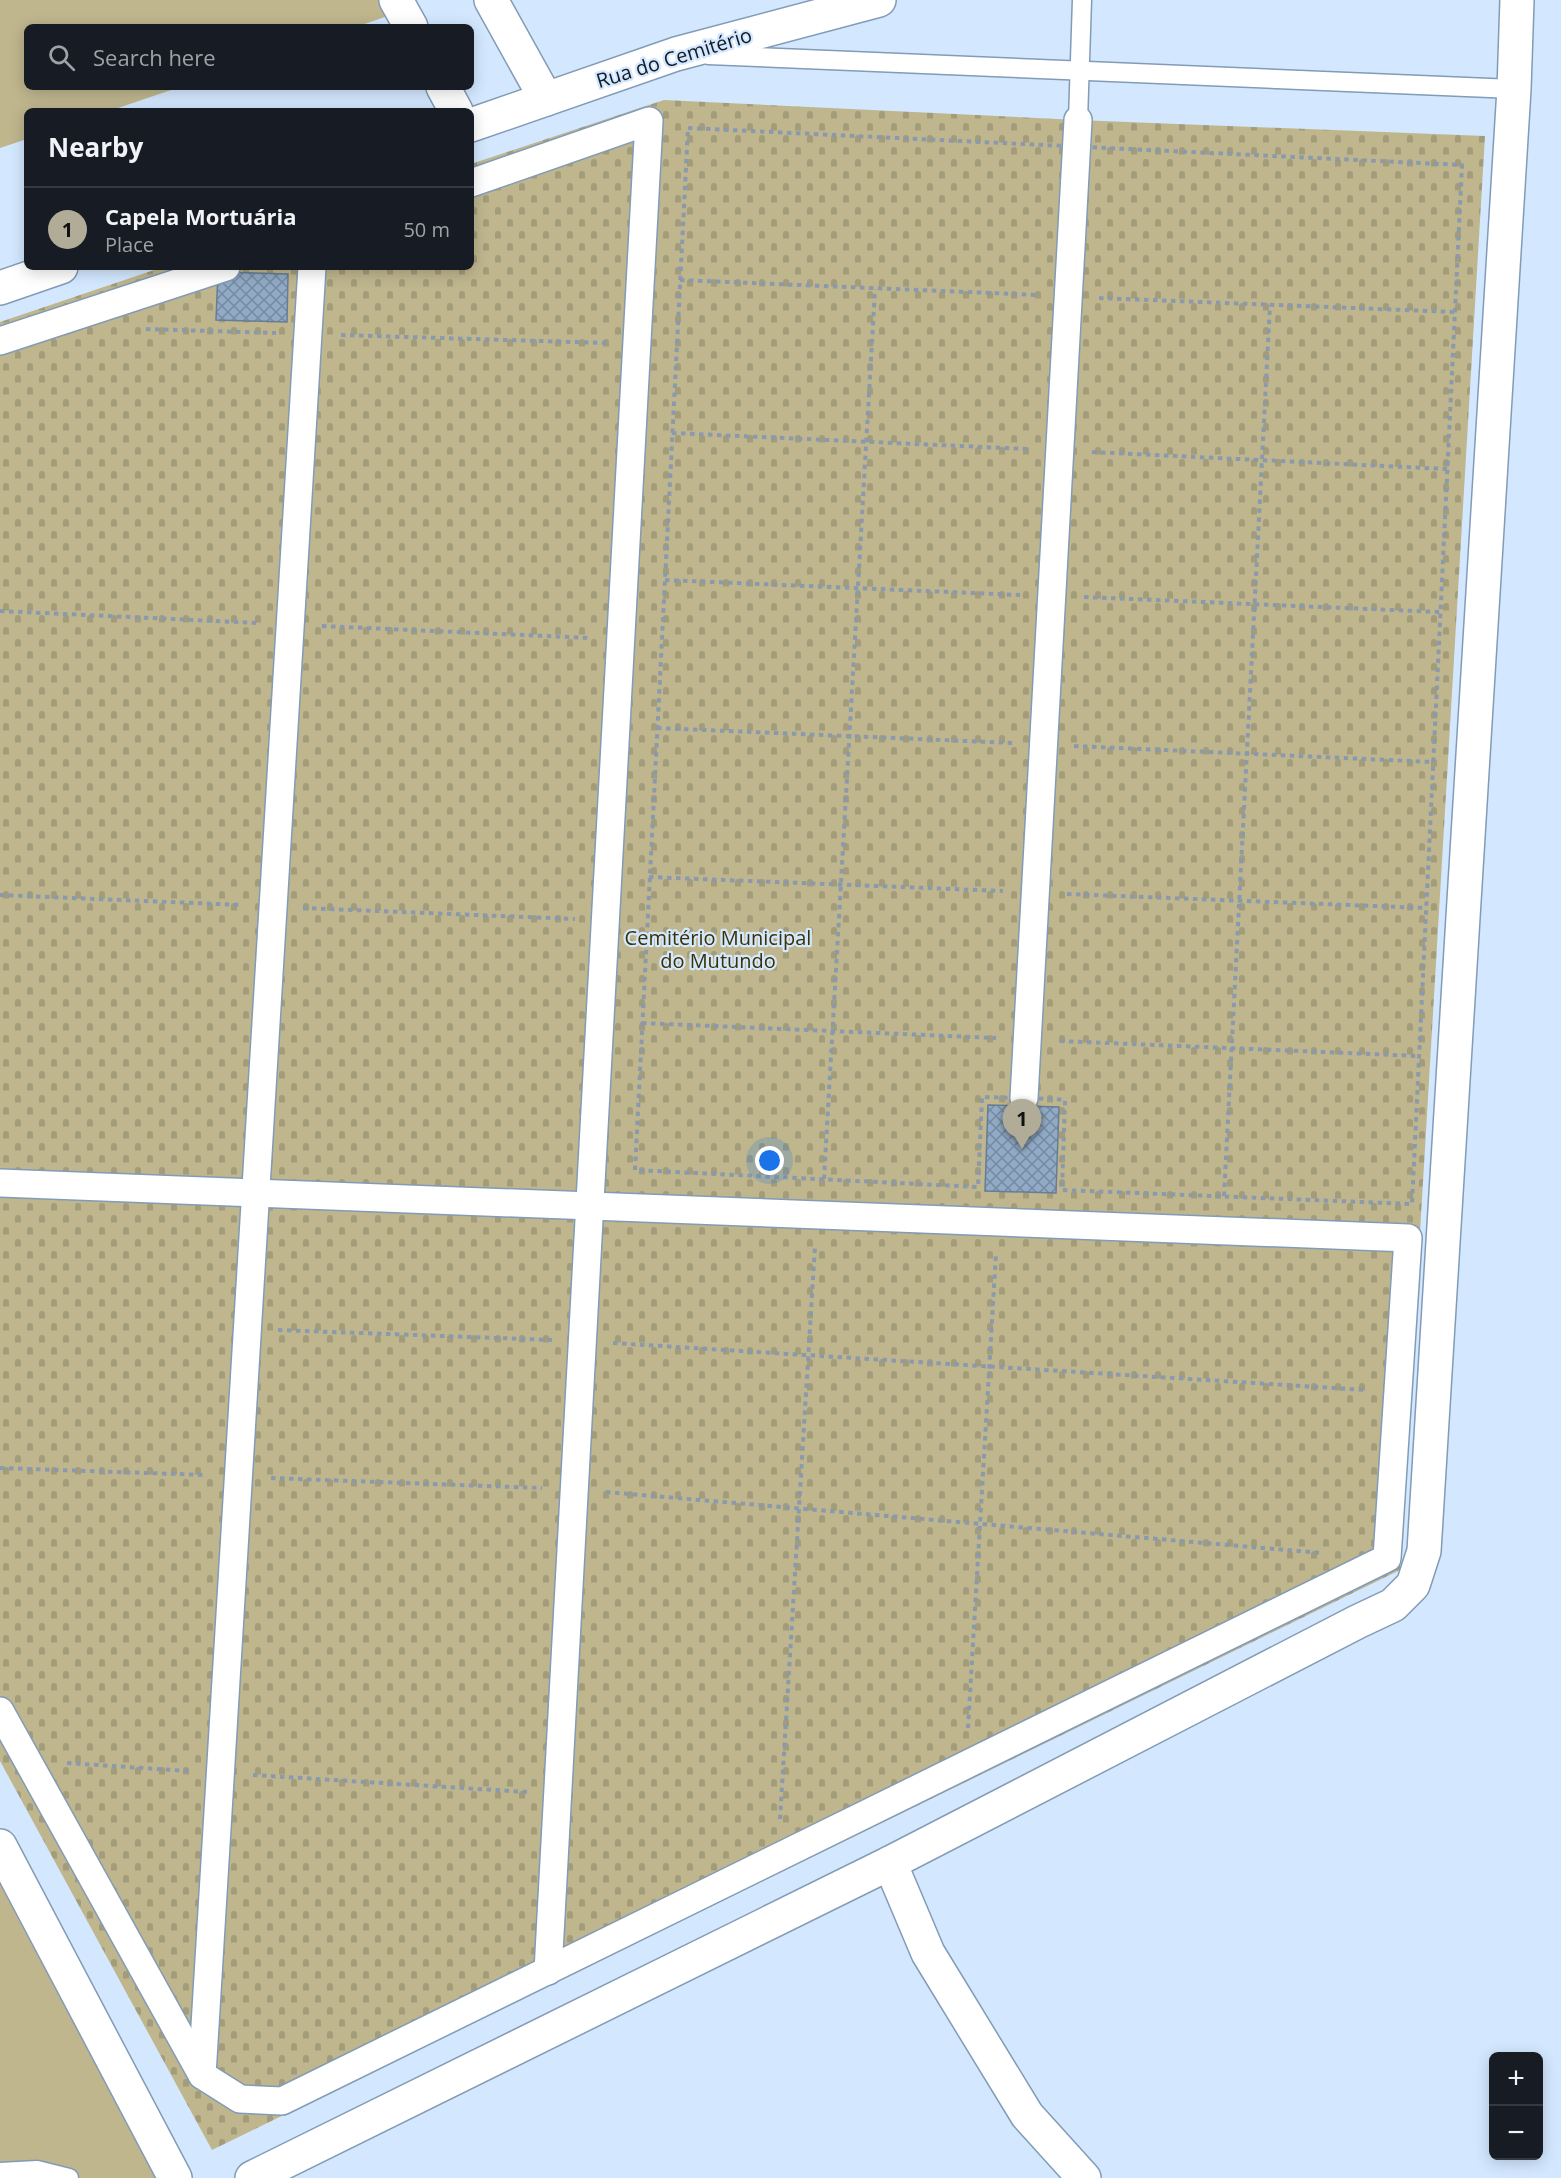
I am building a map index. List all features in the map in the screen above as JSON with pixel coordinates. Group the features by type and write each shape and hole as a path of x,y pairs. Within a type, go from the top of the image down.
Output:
{"street":[{"path":"396,0 409,24"},
{"path":"491,0 546,99"},
{"name":"Rua do Cemitério","path":"474,124 676,54 879,0"},
{"path":"252,2178 890,1863 1393,1605 1413,1585 1424,1551 1515,89 1517,0"},
{"path":"445,90 454,108"},
{"path":"1024,1098 1078,120"},
{"path":"474,182 649,121 548,1971"},
{"path":"0,288 52,270"},
{"path":"0,341 217,270"},
{"path":"202,2075 312,270"},
{"path":"0,1183 1408,1238 1387,1558 282,2101 240,2099 202,2075 0,1711"},
{"path":"0,1846 175,2178"},
{"path":"890,1863 928,1953 1027,2115 1084,2178"}],"lane":[{"path":"1078,120 1082,0"},
{"path":"676,54 1515,89"},
{"path":"0,2172 37,2170 69,2178"}],"path":[{"path":"824,1179 875,289"},
{"path":"1224,1196 1270,305"},
{"path":"778,1858 817,1215"},
{"path":"966,1765 998,1222"},
{"path":"247,1329 582,1341 1398,1392"},
{"path":"0,1468 575,1489 1329,1553"},
{"path":"27,1761 558,1794"}],"green space":[{"path":"0,0 396,0 402,11 365,24 24,24 24,90 171,90 118,108 24,108 24,140 0,148"},
{"name":"Cemitério Municipal do Mutundo","path":"664,100 1078,120 1485,136 1400,1570 212,2150 0,1761 0,322 154,270 474,270 474,163"},
{"path":"0,1846 175,2178 0,2178"}],"building":[{"path":"218,272 288,274 287,322 216,320"},
{"path":"988,1105 1059,1107 1056,1193 985,1191"}],"place":[{"name":"Capela Mortuária","path":"1022,1149"}]}
